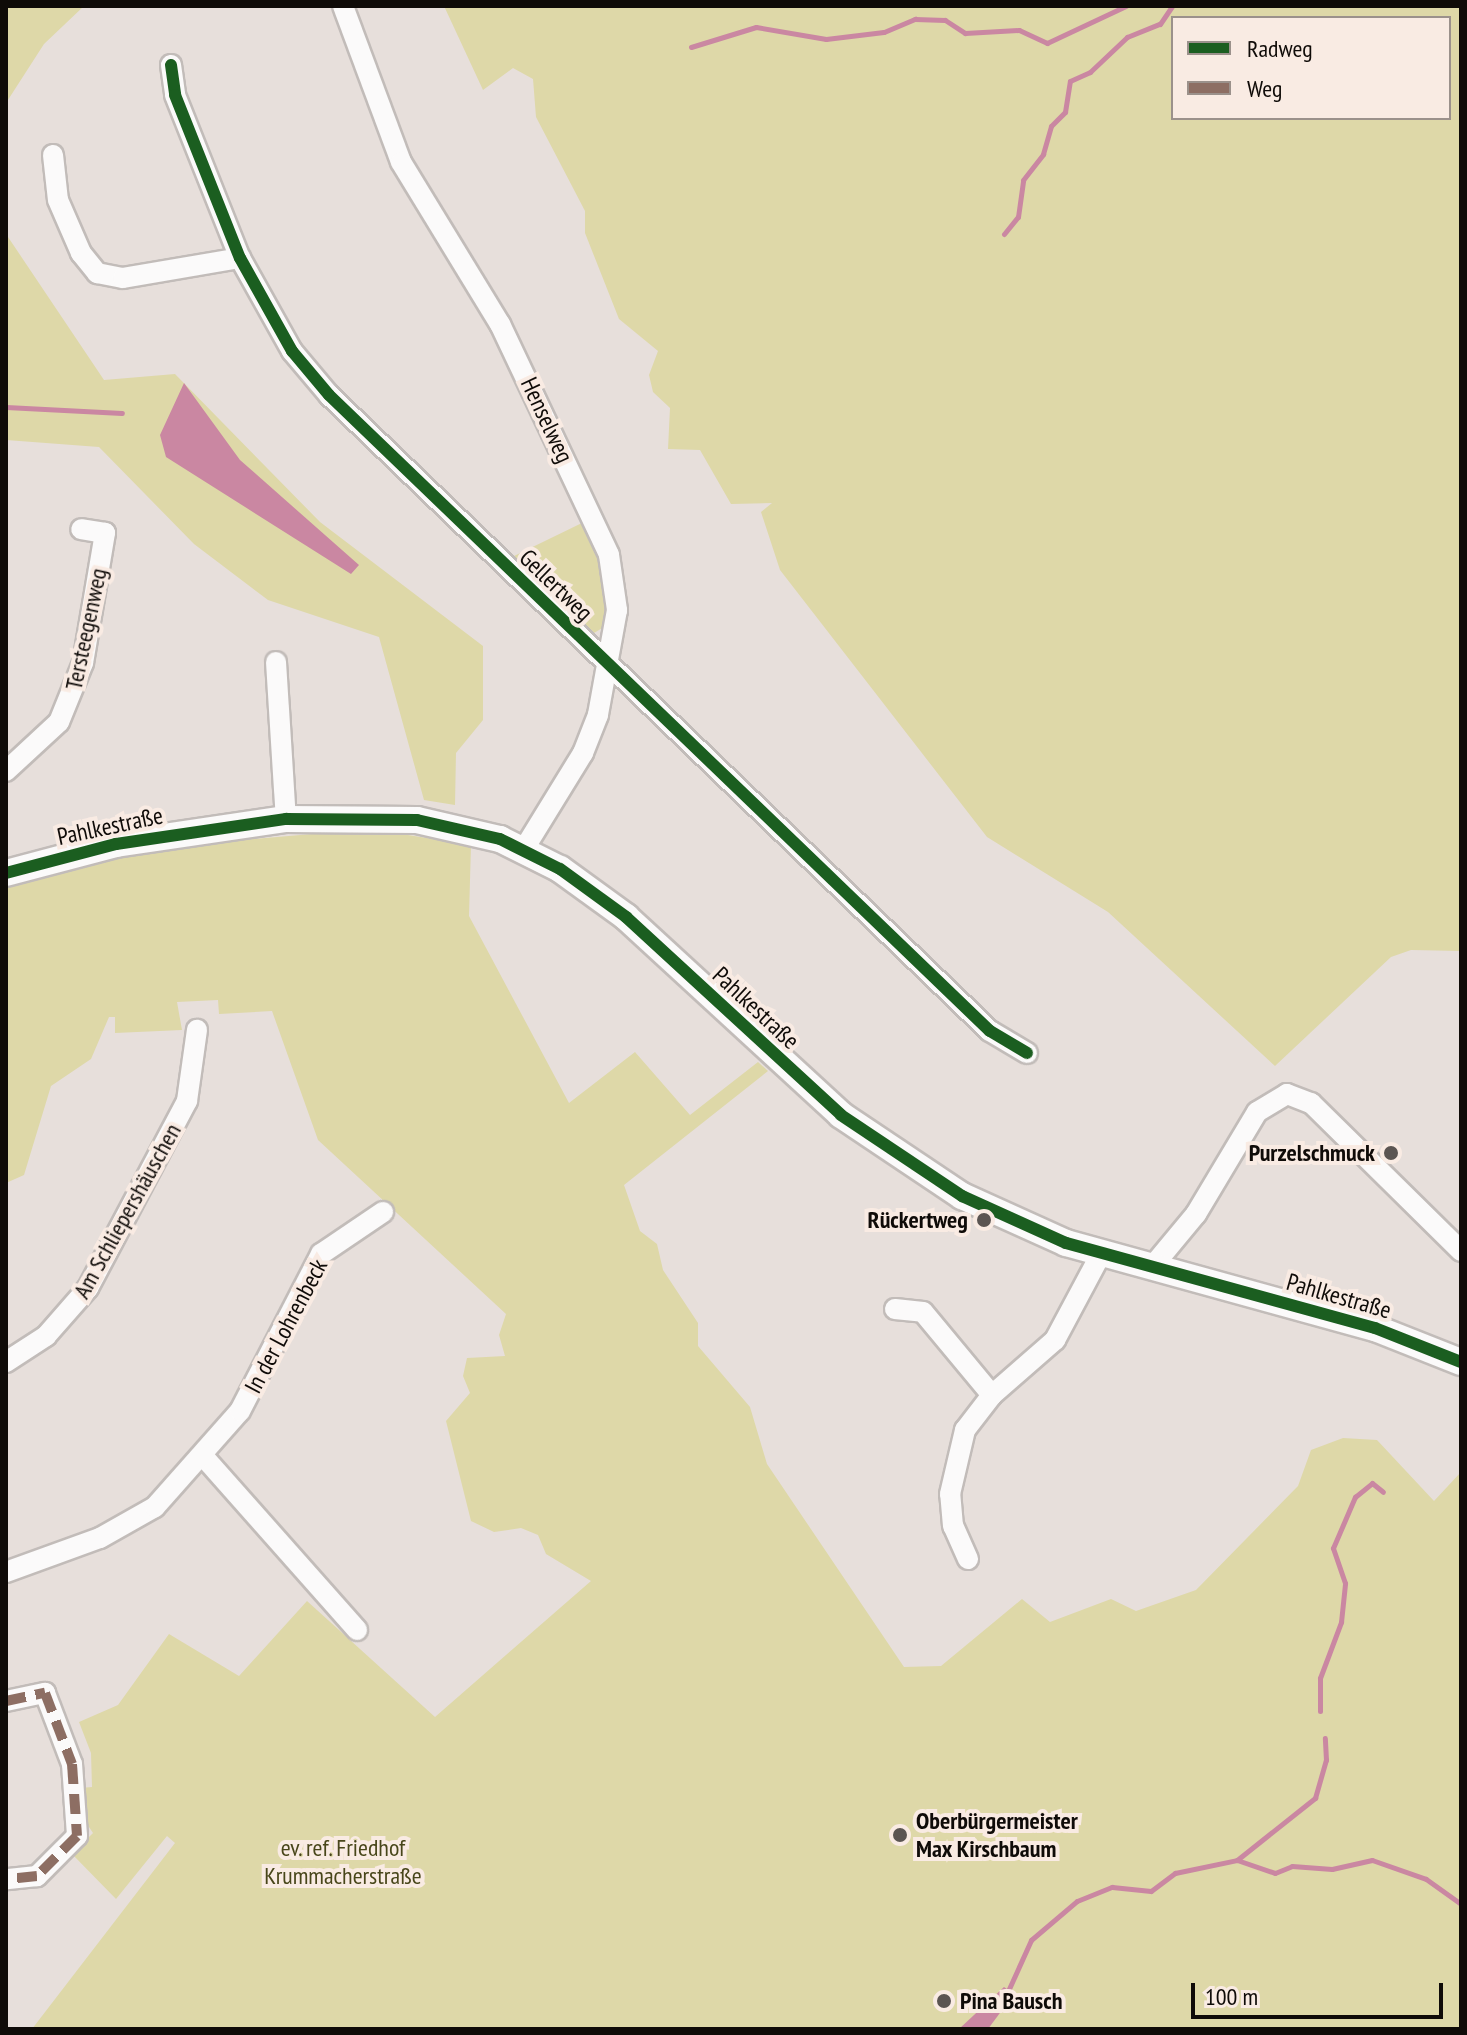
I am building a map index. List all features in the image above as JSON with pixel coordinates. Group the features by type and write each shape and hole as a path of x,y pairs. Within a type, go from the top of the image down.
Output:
{"street":[{"name":"Henselweg","path":"343,6 401,162 500,324 605,545 617,610 610,667 583,753 524,849"},
{"name":"Gellertweg","path":"171,65 175,95 240,258 292,351 329,395 990,1031 1027,1053"},
{"path":"53,155 58,200 81,253 97,273 123,278 240,258"},
{"name":"Tersteegenweg","path":"6,771 59,722 83,663 105,533 81,529"},
{"path":"276,662 286,819"},
{"name":"Pahlkestraße","path":"6,873 116,844 286,819 417,820 524,849 626,917 841,1115 903,1161 998,1214 1101,1254 1375,1328 1461,1362"},
{"name":"Am Schliepershäuschen","path":"6,1362 46,1336 88,1288 187,1101 197,1030"},
{"path":"1152,1267 1196,1214 1257,1112 1287,1094 1311,1103 1461,1251"},
{"name":"In der Lohrenbeck","path":"6,1572 100,1538 155,1507 204,1457 261,1375 321,1254 383,1212"},
{"path":"968,1559 953,1526 950,1478 965,1430 992,1395 1055,1340 1081,1301 1101,1254"},
{"path":"895,1309 923,1312 992,1395"},
{"path":"204,1457 357,1630"},
{"path":"6,1701 45,1693 72,1764 77,1836 37,1876 8,1884"}],"green space":[{"path":"6,6 84,6 44,44 6,103"},
{"path":"444,6 1461,6 1461,951 1411,950 1391,957 1275,1066 1108,912 987,837 780,570 761,512 772,503 731,504 700,450 668,449 670,408 653,392 649,375 658,351 619,319 585,233 585,211 536,117 533,79 513,68 483,90"},
{"path":"6,234 104,380 175,374 320,522 483,646 483,720 456,753 455,805 424,800 379,637 268,600 194,544 99,447 6,440"},
{"path":"584,522 599,556 606,598 604,627 594,633 512,557"},
{"name":"ev. ref. Friedhof Krummacherstraße","path":"370,829 471,845 469,916 569,1103 635,1052 690,1115 758,1062 768,1071 624,1185 640,1231 657,1244 663,1270 698,1323 698,1346 750,1407 767,1464 904,1667 941,1666 1022,1599 1050,1622 1111,1599 1136,1611 1196,1590 1298,1486 1311,1450 1343,1438 1377,1440 1434,1501 1461,1472 1461,2029 32,2029 175,1843 167,1836 116,1899 72,1854 93,1833 81,1815 80,1788 92,1787 91,1753 79,1722 118,1705 169,1634 239,1676 307,1601 435,1717 591,1581 546,1554 538,1535 521,1528 494,1532 471,1521 446,1421 470,1393 463,1376 467,1358 505,1356 499,1335 506,1314 318,1140 272,1011 219,1014 218,1000 177,1002 182,1030 115,1033 115,1017 109,1017 91,1059 51,1086 24,1175 6,1183 6,882 124,850"}],"shaded area":[{"path":"184,383 240,460 359,565 351,574 166,457 160,435"},
{"path":"1004,1987 1014,1994 988,2029 959,2029"}],"waterway":[{"path":"691,47 756,27 826,39 884,32 915,19 945,20 965,33 1019,30 1047,43 1126,6"},
{"path":"1004,234 1018,217 1023,180 1043,154 1051,126 1065,112 1070,81 1090,72 1127,37 1160,24 1172,6"},
{"path":"6,407 122,413"},
{"path":"1320,1711 1320,1678 1341,1622 1345,1583 1333,1548 1355,1497 1372,1483 1383,1492"},
{"path":"1237,1860 1315,1798 1326,1760 1325,1738"},
{"path":"1008,1991 1031,1940 1077,1901 1112,1887 1151,1891 1175,1873 1237,1860 1275,1873 1292,1866 1332,1869 1372,1860 1426,1879 1461,1904"}],"marked path":[{"path":"6,1701 45,1693 72,1764 77,1836 37,1876 6,1879"}],"cycle path":[{"path":"171,65 175,95 240,258 292,351 329,395 990,1031 1027,1053"},
{"path":"6,873 116,844 286,819 417,820 500,839 560,869 626,917 841,1115 962,1196 1066,1243 1375,1328 1461,1362"}],"place":[{"name":"Purzelschmuck","path":"1391,1153"},
{"name":"Rückertweg","path":"984,1220"},
{"name":"Oberbürgermeister Max Kirschbaum","path":"900,1835"},
{"name":"Pina Bausch","path":"944,2001"}]}
